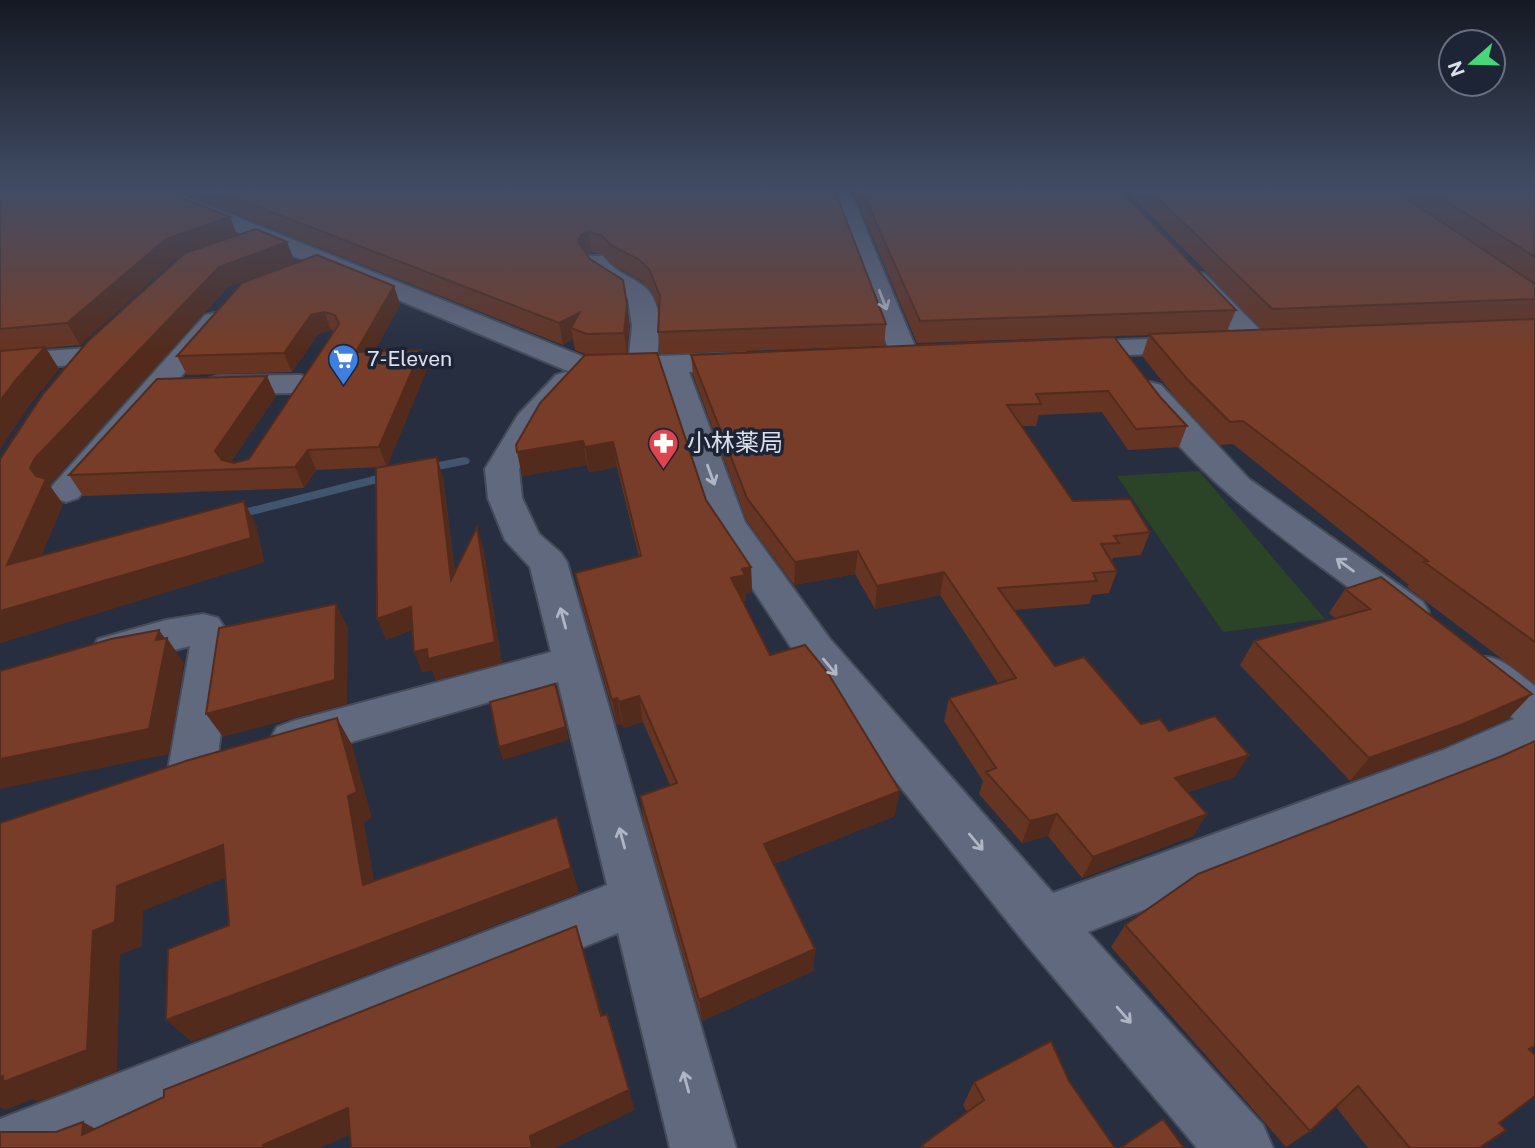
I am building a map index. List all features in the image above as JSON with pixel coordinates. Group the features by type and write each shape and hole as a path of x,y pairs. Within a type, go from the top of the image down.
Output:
{"street":[{"path":"233,249 247,245"},
{"path":"279,245 580,366 768,361"},
{"path":"861,245 905,356"},
{"path":"595,261 607,278 636,291 643,302 646,326 657,365 728,524 815,650 1044,923 1240,1148"},
{"path":"1180,261 1256,342"},
{"path":"290,275 323,262"},
{"path":"66,491 230,304"},
{"path":"1041,351 1284,341"},
{"path":"0,363 98,347 66,384"},
{"path":"1118,348 1166,411 1237,486 1535,710"},
{"path":"580,366 529,422 502,469 505,498 523,540 548,562 703,1148"},
{"path":"156,387 307,373 279,416"},
{"path":"76,661 166,635 203,629 212,640 207,765 575,661"},
{"path":"1044,923 1460,764 1535,730"},
{"path":"9,1148 638,899"}],"green space":[{"path":"1199,471 1325,619 1223,632 1117,476"}],"building":[{"path":"0,245 159,245 67,323 0,329"},
{"path":"210,245 280,245 219,267 35,458 30,468 36,476 46,479 7,565 244,501 251,538 0,611 0,459 43,394 88,341 185,253"},
{"path":"356,245 580,245 590,259 623,280 627,304 624,333 587,334 571,328 579,313 559,323"},
{"path":"856,245 886,324 658,332 660,296 649,269 638,259 612,246"},
{"path":"886,245 1173,245 1236,310 920,321"},
{"path":"1206,245 1476,245 1535,284 1535,299 1272,309"},
{"path":"1515,245 1535,245 1535,257"},
{"path":"317,255 394,286 356,352 421,350 379,447 308,450 295,467 69,475 157,379 267,376 215,451 222,460 234,463 249,459 339,324 335,315 324,312 311,315 284,353 177,356 242,283"},
{"path":"1535,319 1535,642 1424,562 1428,561 1243,421 1230,422 1187,379 1149,334"},
{"path":"1114,337 1161,398 1187,426 1136,429 1108,391 1036,394 1041,404 1007,405 1073,501 1130,499 1150,532 1114,536 1119,543 1101,544 1117,571 1093,573 1097,581 998,588 1055,666 1084,657 1141,724 1160,719 1169,731 1215,716 1249,755 1175,778 1207,814 1093,857 1057,814 1030,821 986,772 996,768 949,698 1016,678 944,572 877,586 858,551 795,562 747,498 691,355"},
{"path":"45,347 15,381 0,401 0,351"},
{"path":"657,353 706,500 751,567 742,569 745,575 731,578 770,655 805,645 828,673 900,791 764,844 815,949 699,1000 640,796 677,783 639,696 619,702 617,698 612,700 575,573 641,556 613,442 585,447 583,441 517,452 516,445 540,403 585,355"},
{"path":"437,457 451,580 477,527 495,642 428,659 427,649 414,652 411,607 377,619 376,468"},
{"path":"1381,577 1532,694 1463,724 1369,758 1254,641 1370,609 1345,589"},
{"path":"336,604 335,680 206,714 219,628"},
{"path":"159,630 156,640 167,638 149,729 0,759 0,671 111,639"},
{"path":"555,684 566,727 499,747 490,702"},
{"path":"337,718 357,792 348,796 363,885 557,817 571,868 166,1020 168,949 229,925 223,845 117,886 115,922 93,931 87,1050 3,1082 3,1076 0,1078 0,823 189,760"},
{"path":"1535,741 1535,1046 1529,1049 1535,1055 1535,1096 1499,1123 1506,1130 1479,1148 1410,1148 1358,1086 1310,1131 1125,925 1198,874"},
{"path":"576,926 601,1016 607,1014 629,1090 530,1136 532,1148 351,1148 348,1108 263,1145 263,1148 0,1148 0,1132 56,1132 83,1122 82,1135 164,1097 164,1090"},
{"path":"1051,1041 1069,1081 1115,1148 924,1148 922,1145 984,1100 974,1082"},
{"path":"1163,1119 1184,1148 1120,1148"}],"waterway":[{"path":"423,469 464,461"},
{"path":"233,516 393,475"}],"place":[{"name":"7-Eleven","path":"344,386"},
{"name":"小林薬局","path":"664,470"}]}
